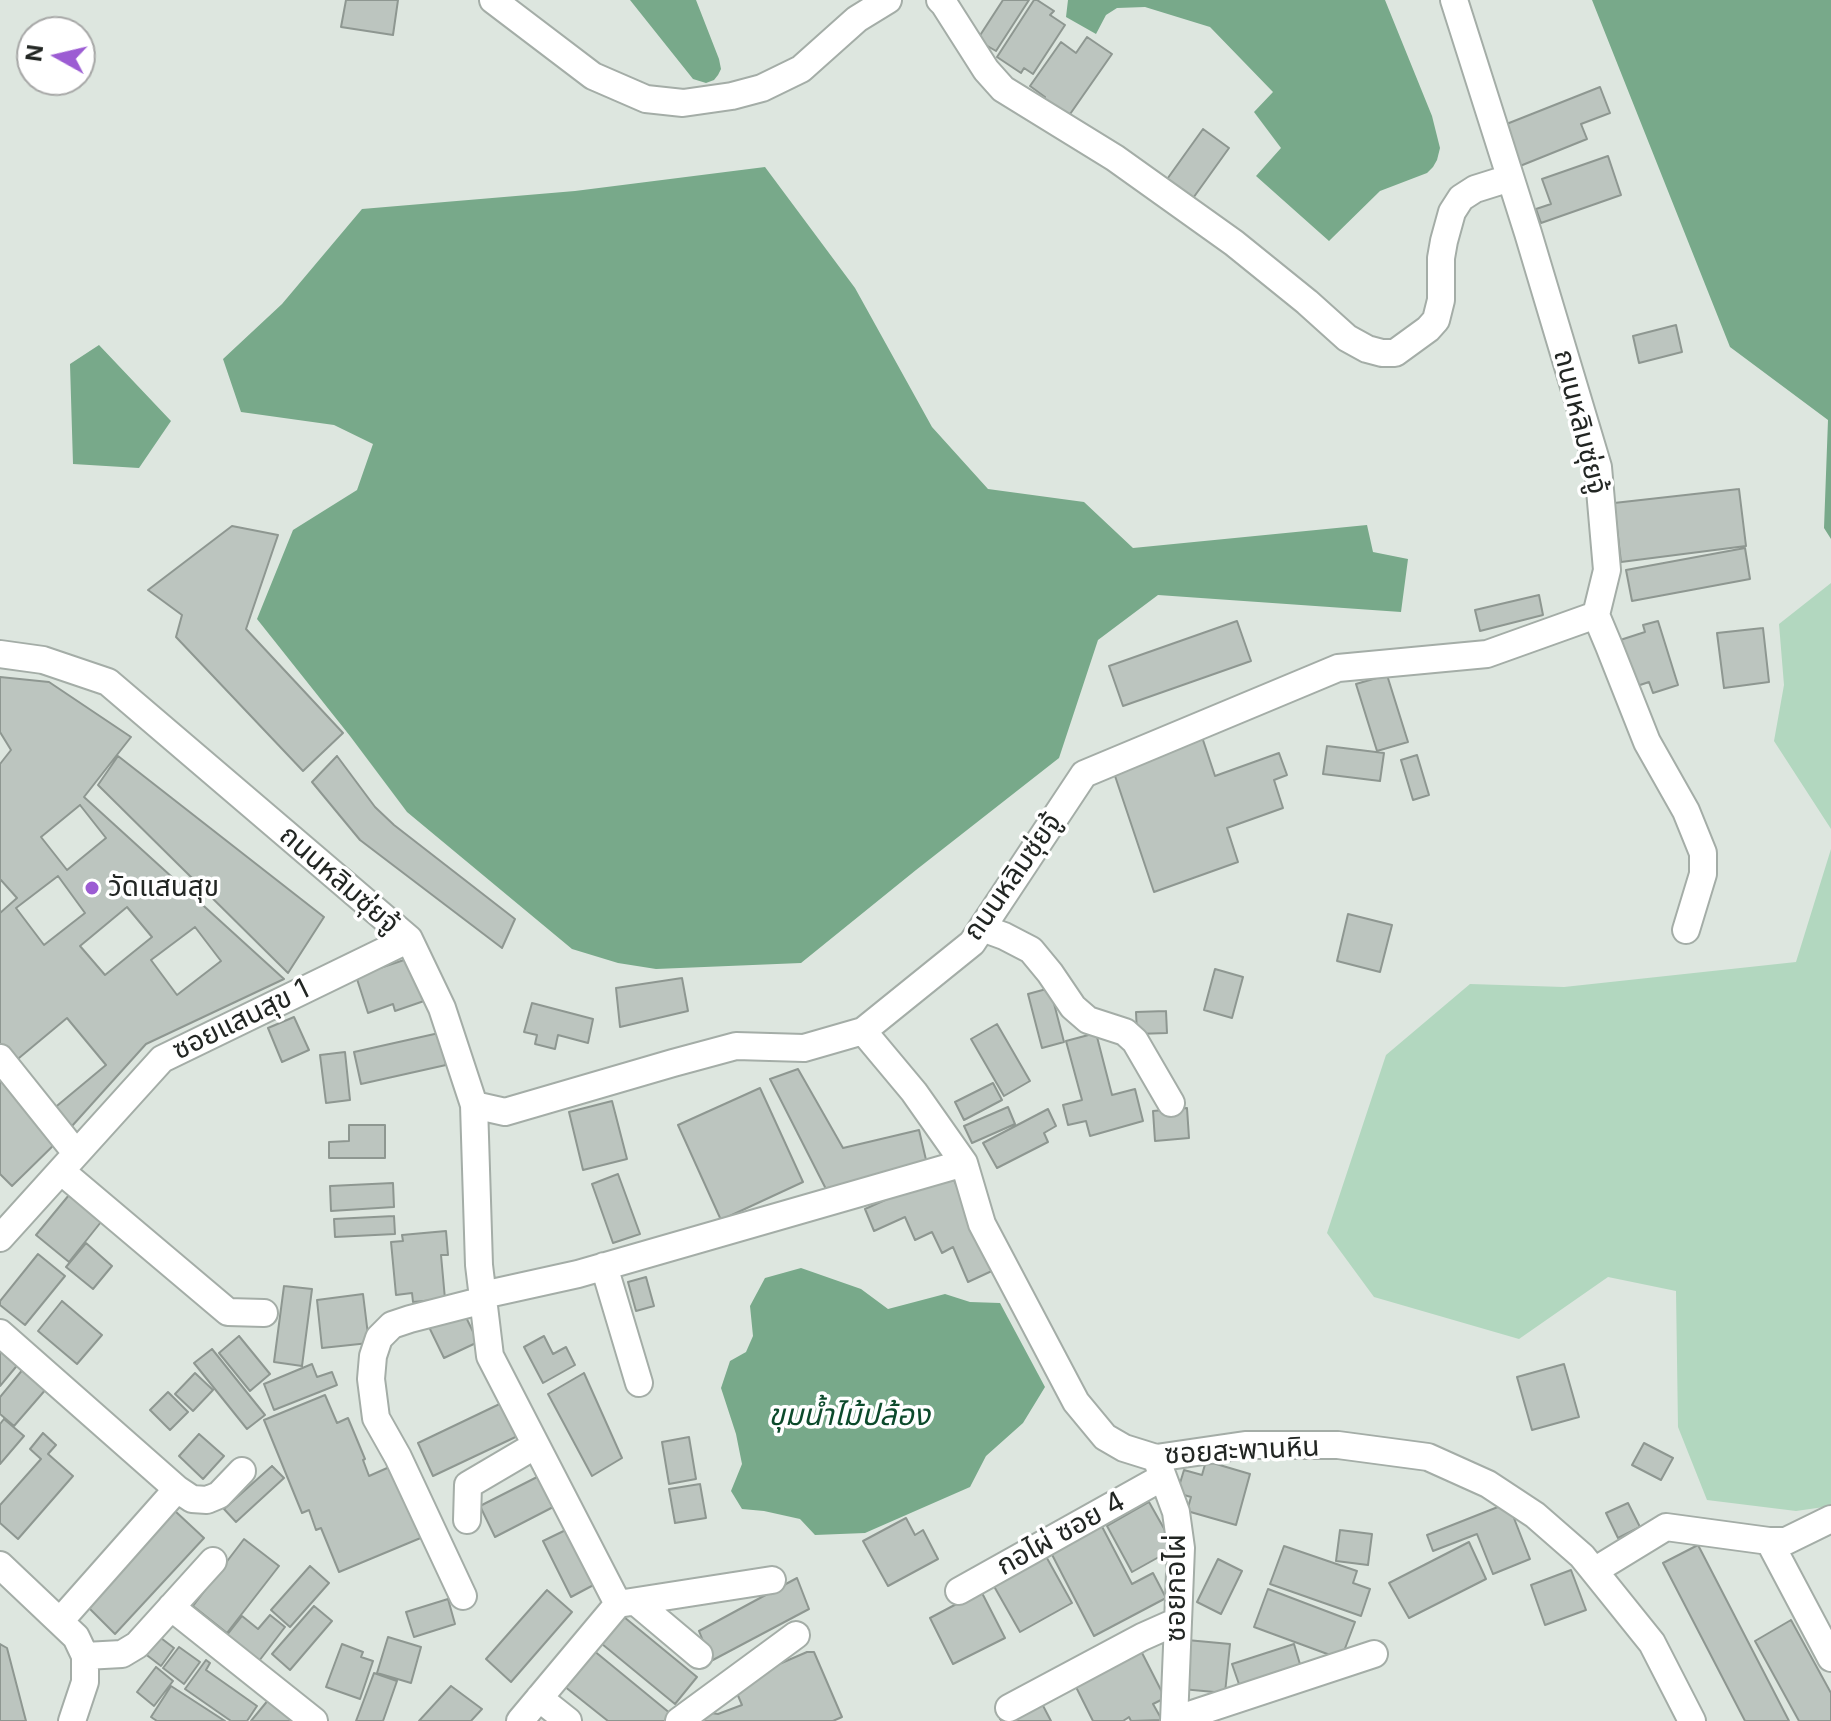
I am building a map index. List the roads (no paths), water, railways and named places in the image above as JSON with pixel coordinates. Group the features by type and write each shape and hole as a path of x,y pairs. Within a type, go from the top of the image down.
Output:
{"street":[{"path":"493,0 593,76 646,99 683,103 762,88 801,69 857,19 888,0"},
{"path":"940,0 986,70 1003,89 1115,158 1234,243 1347,338 1367,349 1395,353 1436,320 1441,300 1441,258 1452,212 1461,198 1475,189 1510,178"},
{"name":"ถนนหลิมซุ่ยจู้","path":"0,654 43,660 108,682 409,939 442,1008 474,1105 505,1112 736,1046 804,1048 863,1031 972,943 1084,774 1338,668 1487,654 1596,615 1607,570 1598,467 1454,0"},
{"path":"1596,615 1647,742 1686,811 1703,853 1703,874 1686,930"},
{"path":"982,928 1031,950 1073,1007 1088,1020 1125,1032 1135,1041 1171,1103"},
{"name":"ซอยแสนสุข 1","path":"0,1238 162,1059 409,939"},
{"name":"ซอยสะพานหิน","path":"863,1031 914,1092 964,1163 982,1224 1076,1402 1105,1437 1160,1468 1245,1445 1338,1445 1428,1457 1488,1484 1535,1515 1582,1556 1652,1643 1692,1721"},
{"path":"0,1058 69,1162 228,1312 264,1313"},
{"path":"474,1105 479,1265 490,1356 536,1445 627,1603 699,1655"},
{"path":"463,1596 398,1457 376,1418 371,1379 373,1356 379,1338 392,1325 964,1163"},
{"path":"604,1266 639,1383"},
{"path":"0,1333 192,1499 207,1500 219,1495 242,1471"},
{"path":"467,1520 468,1485 536,1445"},
{"name":"กอไผ่ ซอย 4","path":"959,1591 1160,1468"},
{"name":"ซอยกอไผ่","path":"1160,1468 1176,1512 1181,1548 1174,1721"},
{"path":"60,1621 177,1489"},
{"path":"1594,1571 1666,1527 1786,1541 1831,1519"},
{"path":"1769,1541 1831,1658"},
{"path":"85,1656 122,1654 137,1645 213,1561"},
{"path":"0,1565 76,1637 85,1656 85,1682 72,1721"},
{"path":"520,1721 627,1603 772,1580"},
{"path":"171,1607 314,1721"},
{"path":"1009,1708 1178,1621"},
{"path":"679,1721 796,1635"},
{"path":"1174,1721 1374,1654"},
{"path":"539,1698 568,1721"}],"water":[{"path":"630,0 696,0 719,59 721,69 714,80 706,83 693,79"},
{"path":"1068,0 1385,0 1432,116 1440,148 1437,160 1427,173 1380,191 1329,241 1256,176 1281,148 1254,112 1273,92 1210,27 1145,7 1117,8 1106,15 1096,34 1066,17"},
{"path":"1592,0 1831,0 1831,539 1824,528 1828,420 1730,347"},
{"path":"765,167 855,288 932,427 988,489 1084,502 1133,548 1367,525 1373,552 1408,559 1401,612 1158,595 1098,640 1059,758 801,963 656,969 618,963 572,949 407,812 257,619 293,530 357,490 373,444 334,425 241,412 223,359 282,304 362,209 575,191"},
{"path":"99,345 171,421 139,468 73,464 70,364"},
{"name":"ขุมน้ำไม้ปล้อง","path":"801,1268 861,1289 888,1309 945,1294 970,1302 1000,1303 1045,1387 1023,1423 986,1456 970,1487 865,1533 815,1535 800,1519 742,1509 731,1491 742,1464 721,1388 730,1361 746,1352 753,1336 750,1306 765,1278"}],"place":[{"name":"วัดแสนสุข","path":"92,888"}]}
